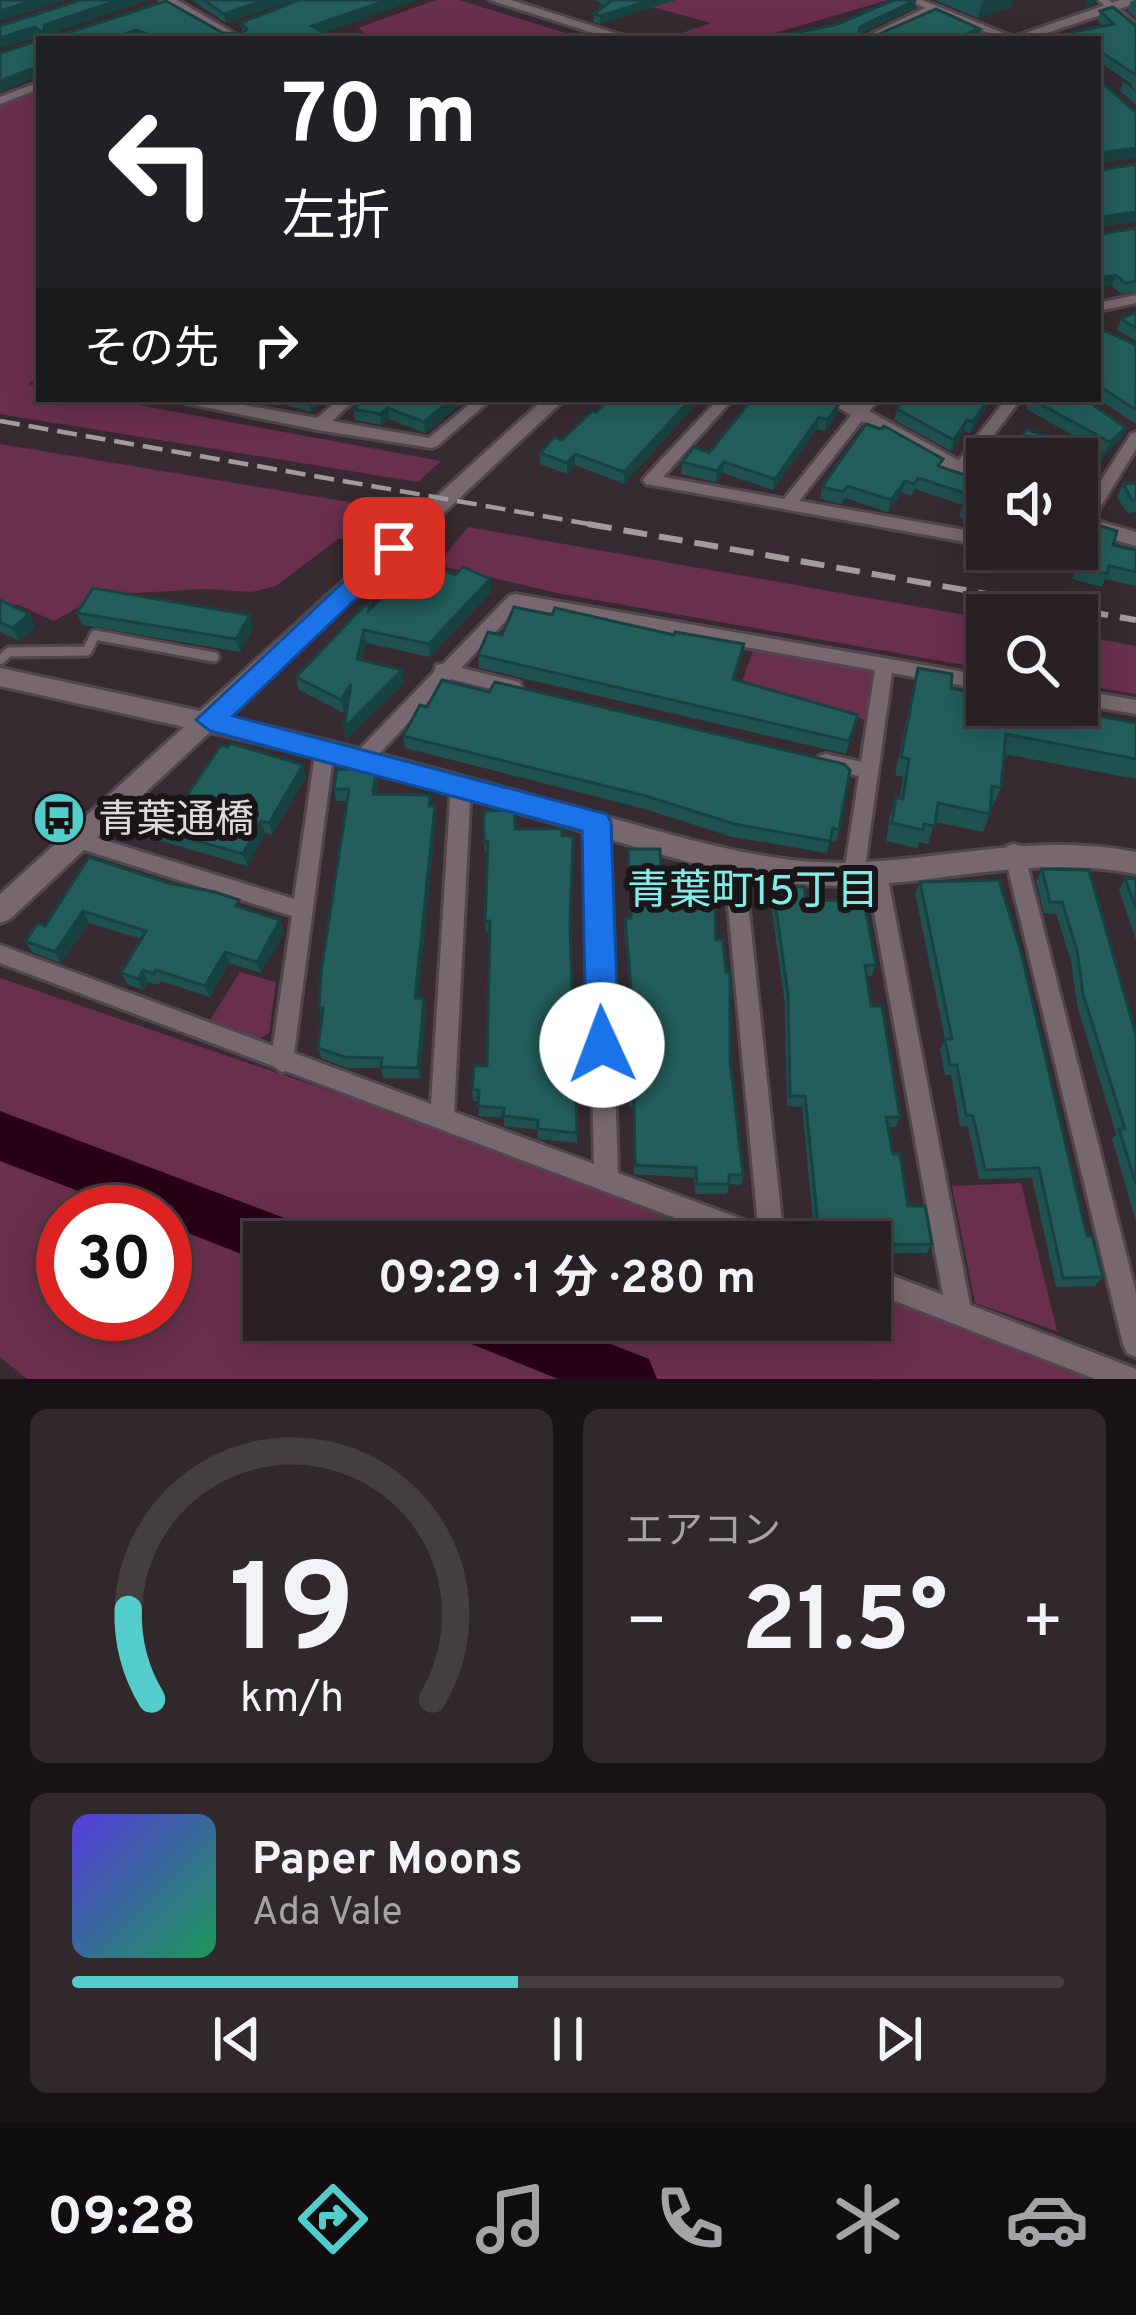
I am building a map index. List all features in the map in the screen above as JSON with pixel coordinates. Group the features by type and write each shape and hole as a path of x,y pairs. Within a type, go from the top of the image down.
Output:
{"street":[{"path":"496,0 617,36"},
{"path":"913,0 1006,36"},
{"path":"1022,36 1107,4 1132,0"},
{"path":"168,3 222,31 239,32"},
{"path":"1107,4 1136,29"},
{"path":"873,36 934,8"},
{"path":"0,101 36,86"},
{"path":"1101,307 1136,299"},
{"path":"211,402 432,443 481,402"},
{"path":"318,425 345,402"},
{"path":"0,911 552,402"},
{"path":"723,402 651,480 966,536"},
{"path":"960,469 1011,402"},
{"path":"787,506 866,406 966,473"},
{"path":"1098,493 1136,436 1118,424"},
{"path":"1098,527 1136,538"},
{"path":"364,758 442,670 515,600 966,680"},
{"path":"884,667 868,771 866,874 959,1312"},
{"path":"442,670 532,692"},
{"path":"0,676 325,748 734,863 797,872 866,874 1014,852 1092,852 1136,863"},
{"path":"1098,700 1136,706"},
{"path":"282,1062 325,748"},
{"path":"801,755 868,771"},
{"path":"442,1119 461,784"},
{"path":"596,822 606,1178"},
{"path":"78,840 301,910"},
{"path":"1014,852 1136,1344"},
{"path":"734,863 770,1221"},
{"path":"0,954 718,1221"},
{"path":"891,1287 1130,1379"}],"lane":[{"path":"0,660 9,652 88,651 95,635 214,657"}],"shaded area":[{"path":"436,0 459,0 575,36 358,36 365,33 358,28"},
{"path":"676,0 888,0 764,36 673,36 711,23 652,7"},
{"path":"36,91 36,378 28,384 36,386 36,402 122,402 441,461 418,482 0,414 0,107"},
{"path":"0,444 391,509 361,537 338,539 276,586 252,592 205,589 100,595 54,621 19,605 0,604"},
{"path":"468,527 966,615 966,665 562,594 437,565"},
{"path":"1098,639 1136,646 1136,694 1098,688"},
{"path":"753,651 872,671 867,720 740,687"},
{"path":"240,972 276,982 269,1033 257,1040 208,1023"},
{"path":"0,978 353,1099 676,1221 243,1221 243,1341 891,1341 891,1302 1092,1379 27,1379 0,1357"},
{"path":"1021,1183 1057,1331 975,1303 952,1186"}],"building":[{"path":"0,0 35,0 0,11"},
{"path":"80,0 118,0 45,25 43,33 64,34 166,1 223,33 242,34 247,29 240,23 299,0 388,0 312,26 330,36 152,36 136,30 120,36 40,36 35,27 0,38 0,26"},
{"path":"204,0 265,0 224,14"},
{"path":"608,0 652,0 594,14"},
{"path":"894,0 916,0 860,27 859,34 877,35 936,9 980,29 961,36 784,36 835,25"},
{"path":"1113,7 1136,26 1136,75 1101,52 1101,36 1072,32 1114,24 1100,11"},
{"path":"36,41 36,67 0,81 0,53"},
{"path":"1101,82 1136,113 1136,148 1101,153"},
{"path":"1136,164 1136,212 1101,217 1102,170"},
{"path":"1136,228 1136,281 1125,283 1116,275 1101,278 1102,234"},
{"path":"1136,312 1136,328 1121,319"},
{"path":"1101,329 1136,345 1136,410 1101,387"},
{"path":"361,402 448,402 424,422 388,408 380,414 353,409"},
{"path":"606,402 688,402 624,472 575,454 567,463 540,453 554,437 562,440"},
{"path":"750,402 839,404 827,420 819,417 775,479 724,462 717,471 682,462 694,447 709,453"},
{"path":"901,402 986,402 954,440 897,409"},
{"path":"1037,402 1089,402 1126,428 1110,442"},
{"path":"866,424 884,426 943,459 938,466 966,475 966,493 918,478 914,484 905,481 891,500 847,486 843,492 822,487"},
{"path":"1026,429 1054,438 1021,438"},
{"path":"1136,483 1136,500 1132,500 1123,484"},
{"path":"1098,525 1117,531 1113,545 1136,550 1136,572 1109,566 1107,574 1092,570 1098,570"},
{"path":"430,564 455,575 463,567 490,579 429,644 364,630 357,659 402,670 344,728 351,684 341,700 296,677 362,608 370,603 369,610 414,569 422,573"},
{"path":"93,588 250,615 236,639 77,613"},
{"path":"0,600 29,614 13,628 0,622"},
{"path":"514,607 552,615 555,608 674,635 744,644 733,679 858,715 849,741 478,655 488,632 502,635"},
{"path":"918,668 952,674 951,688 966,691 966,726 1098,726 1098,716 1136,723 1136,759 1006,734 1001,788 992,786 990,814 938,803 935,826 924,824 923,830 892,823 896,797 903,799 909,759 901,757"},
{"path":"442,680 489,692 495,682 844,764 850,770 839,830 833,828 830,841 734,824 646,796 403,736 420,705 427,707"},
{"path":"230,743 303,765 269,823 261,821 243,854 131,822 150,795 181,804 221,745"},
{"path":"337,769 376,770 373,794 430,795 429,806 435,806 415,998 424,998 418,1068 381,1067 382,1058 344,1057 318,1048 321,972 349,789 334,789"},
{"path":"515,810 515,829 562,829 562,836 573,836 570,927 577,1133 538,1129 538,1120 503,1116 504,1108 478,1106 479,1090 472,1090 474,1066 487,1066 490,921 485,921 488,841 484,841 484,811"},
{"path":"628,849 660,849 661,876 714,875 716,940 723,940 726,972 730,972 730,1059 743,1175 729,1175 729,1184 697,1184 696,1168 635,1165 625,918 631,918"},
{"path":"89,857 168,883 215,892 239,900 236,906 280,920 257,962 225,952 205,986 156,970 154,974 143,970 138,979 121,973 146,931 83,911 55,952 25,941 38,923 45,926"},
{"path":"1042,869 1089,870 1136,1035 1136,1184 1119,1129 1125,1129 1083,994 1077,950 1062,902 1050,902"},
{"path":"1125,878 1136,879 1136,908"},
{"path":"999,880 1021,952 1087,1236 1092,1236 1103,1277 1063,1278 1039,1168 985,1170 973,1116 966,1115 957,1065 950,1065 945,1039 952,1039 920,882"},
{"path":"773,887 804,887 806,900 864,901 876,965 865,965 871,1006 882,1006 900,1117 886,1117 893,1154 900,1154 908,1206 925,1206 932,1244 891,1245 891,1221 818,1221 805,1096 790,1096 788,994"}],"waterway":[{"path":"0,1136 243,1228"},
{"path":"532,1341 629,1379"}],"railway":[{"path":"0,421 606,527"},
{"path":"588,524 1136,620"}],"place":[{"name":"青葉通橋","path":"59,818"}],"district":[{"name":"青葉町15丁目","path":"753,889"}],"route":[{"path":"394,548 210,720 596,822 602,1045"}]}
